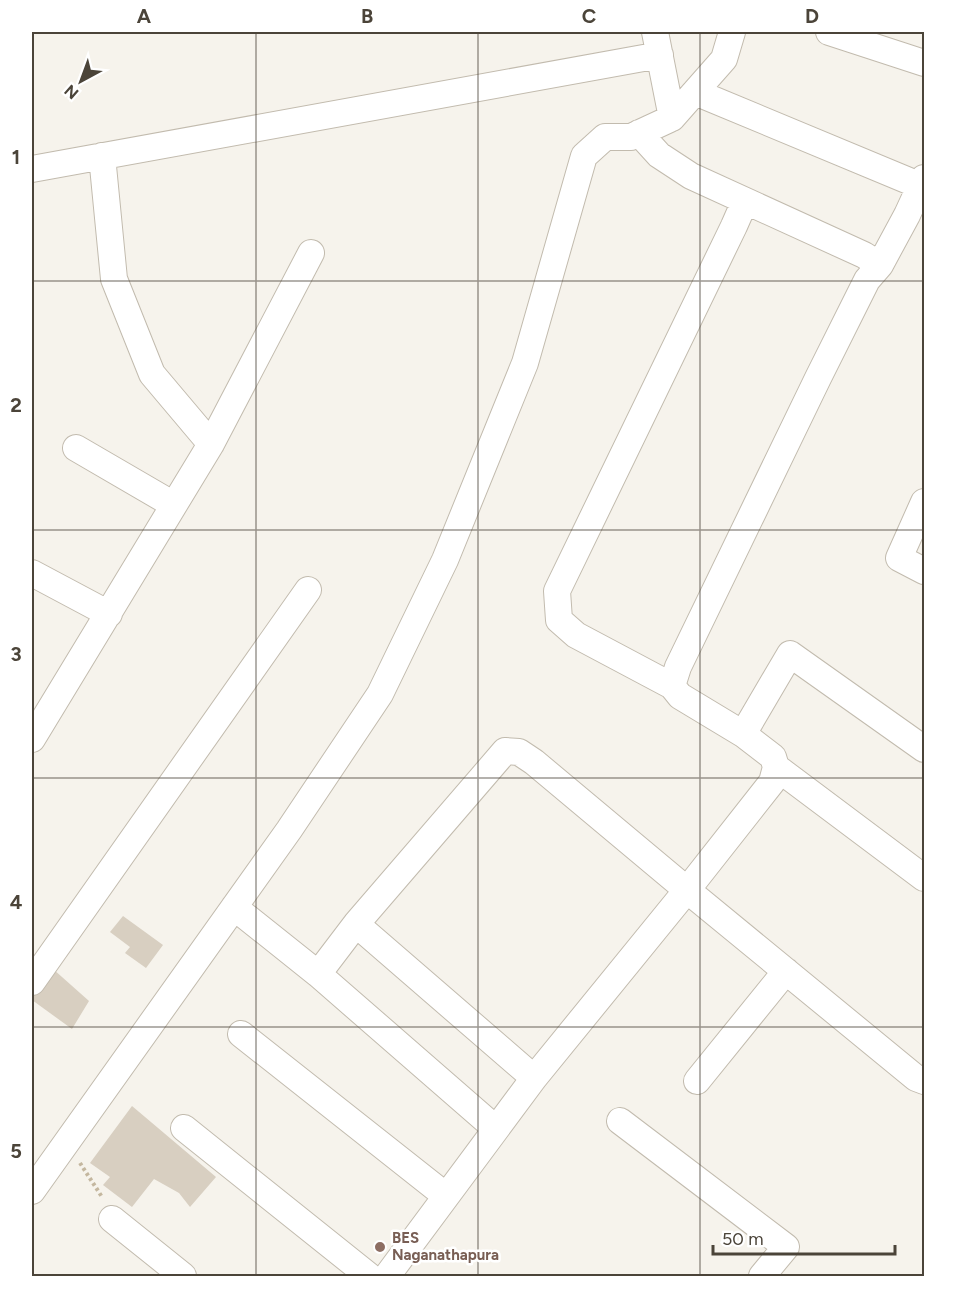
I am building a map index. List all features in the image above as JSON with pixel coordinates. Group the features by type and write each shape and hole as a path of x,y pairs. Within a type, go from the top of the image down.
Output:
{"street":[{"path":"32,1191 289,831 380,694 440,569 525,363 584,156 606,137 631,136 672,118 723,59 732,32"},
{"path":"829,32 924,63"},
{"path":"32,169 658,43 672,118"},
{"path":"672,686 678,667 818,378 867,280 880,266 923,182 695,92"},
{"path":"639,133 659,155 691,176 864,255 880,266"},
{"path":"102,156 114,279 152,374 211,444"},
{"path":"387,1276 534,1078 772,782 776,767 773,757 743,735 680,696 672,686 576,635 559,620 557,591 745,201"},
{"path":"35,726 109,614 211,444 311,253"},
{"path":"76,448 174,505"},
{"path":"924,502 898,558 924,571"},
{"path":"32,573 109,614"},
{"path":"32,982 308,590"},
{"path":"743,735 790,654 924,749"},
{"path":"318,974 356,924 505,751 519,752 916,1078 924,1081"},
{"path":"776,767 924,878"},
{"path":"234,907 318,974 496,1129"},
{"path":"356,924 534,1078"},
{"path":"697,1081 786,971"},
{"path":"242,1034 446,1196"},
{"path":"620,1121 786,1246 762,1276"},
{"path":"184,1128 369,1276"},
{"path":"112,1219 183,1276"}],"path":[{"path":"64,1145 80,1162 103,1198 112,1219"}],"building":[{"path":"123,916 163,945 146,968 125,953 130,947 110,932"},
{"path":"53,969 89,1001 72,1029 32,1000 32,995"},
{"path":"132,1106 216,1177 190,1207 179,1193 154,1179 132,1207 103,1185 110,1177 90,1163"}],"place":[{"name":"BES Naganathapura","path":"380,1247"}]}
